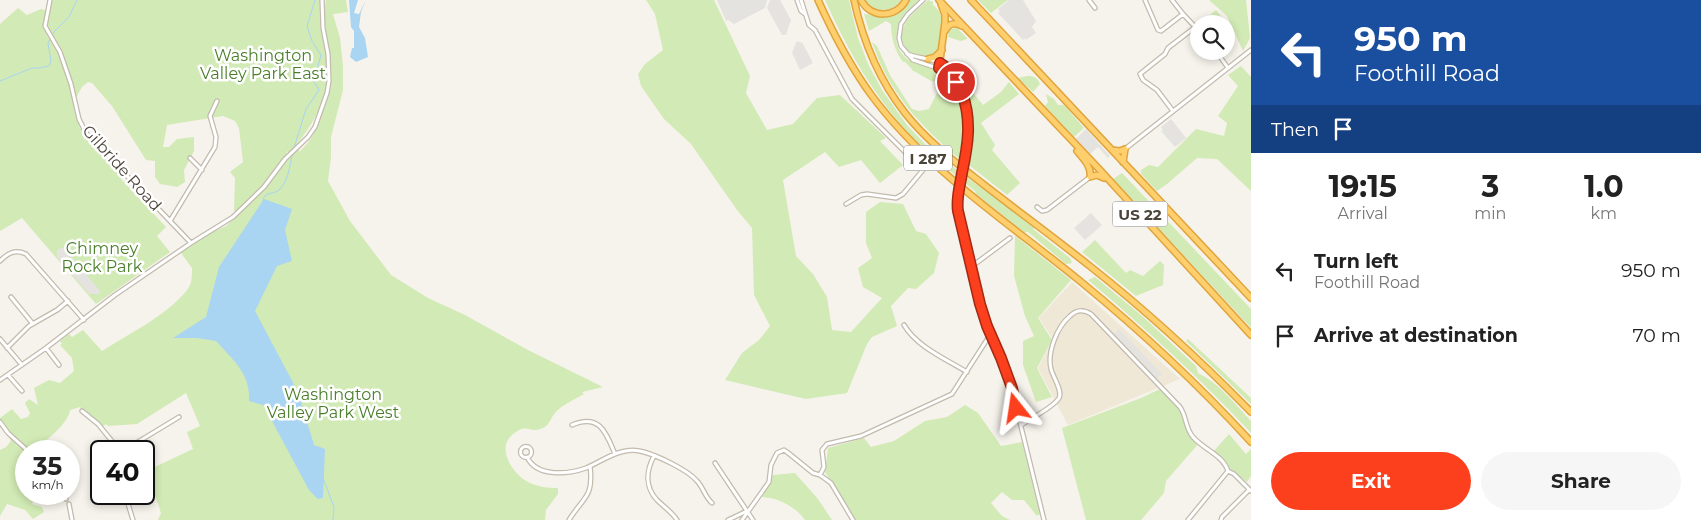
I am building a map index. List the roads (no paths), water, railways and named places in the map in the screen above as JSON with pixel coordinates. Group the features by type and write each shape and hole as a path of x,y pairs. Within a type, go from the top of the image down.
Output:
{"highway":[{"name":"I 287","path":"818,0 834,34 861,80 888,116 911,141 941,170 1136,329 1210,398 1251,442"},
{"name":"I 287","path":"854,0 863,33 880,75 897,103 919,129 953,160 1128,297 1195,357 1251,412"},
{"path":"861,0 872,12 886,14 900,8 906,0"},
{"path":"939,0 945,15 945,31 940,65"},
{"name":"US 22","path":"939,0 1068,136 1251,335"},
{"path":"943,0 955,13 956,18"},
{"name":"US 22","path":"971,0 1251,298"},
{"path":"945,31 949,25 953,24 966,29"},
{"path":"928,60 942,50"},
{"path":"1068,136 1090,168 1090,177 1095,175 1101,176 1116,188"},
{"path":"1112,150 1124,150 1123,163"}],"street":[{"name":"Gilbride Road","path":"50,0 45,26 60,52 71,84 79,118 86,134 190,243"},
{"path":"0,380 190,243 233,217 264,187 291,153 308,137 315,127 328,87 329,63 322,28 322,0"},
{"path":"797,0 801,11 805,14"},
{"path":"801,0 809,25 816,30 852,99 922,170 903,194 896,198 867,194 861,195 846,204"},
{"path":"923,0 905,18 900,28 899,42 902,50 913,60 940,65"},
{"path":"1089,0 1095,8"},
{"path":"1145,0 1158,30 1162,31 1183,14"},
{"path":"1172,0 1190,23"},
{"path":"1173,111 1157,90 1143,80 1140,74 1166,54 1168,48 1190,31"},
{"path":"1124,150 1251,50"},
{"path":"907,54 940,65 954,74 965,99 968,140 958,195 958,211 990,335 1012,388 1044,520"},
{"path":"1222,60 1228,68"},
{"path":"170,221 202,170 216,142 210,116 217,101"},
{"path":"190,158 202,170"},
{"path":"1037,206 1042,210 1047,210 1090,177"},
{"path":"971,267 1010,238"},
{"path":"0,261 11,252 19,251 26,254 84,320"},
{"path":"11,297 33,324"},
{"path":"7,348 33,324 68,301"},
{"path":"1021,425 1056,402 1060,396 1051,368 1050,360 1053,345 1057,334 1072,314 1078,311 1088,312 1180,407 1184,412 1187,429 1193,438 1220,460 1228,471 1234,474 1250,490 1221,520"},
{"path":"904,325 907,331 919,342 967,372"},
{"path":"820,475 824,467 822,450 827,444 861,436 947,397 955,391 990,335"},
{"path":"0,339 22,365"},
{"path":"46,348 59,365"},
{"path":"8,375 22,391"},
{"path":"82,411 98,424 112,440"},
{"path":"140,440 179,417"},
{"path":"572,425 586,421 596,423 607,434 615,454"},
{"path":"0,422 16,440"},
{"path":"527,457 534,466 551,472 570,472 590,466 621,452 636,450 654,456 695,478 712,503"},
{"path":"742,520 767,486 773,460 780,451 787,452 813,473 820,475 831,484 853,520"},
{"path":"654,456 648,473 650,490 657,501 677,520"},
{"path":"716,463 753,520"},
{"path":"569,520 590,491 590,466"},
{"path":"1188,520 1228,471"},
{"path":"68,505 72,520"},
{"path":"128,505 133,520"},
{"path":"728,520 748,511"}],"water":[{"path":"349,0 358,0 354,13 359,14 366,0 361,12 359,27 365,38 368,57 356,62 350,57 352,48 354,48 354,31 351,27"},
{"path":"264,199 292,209 285,230 292,261 277,266 255,311 298,392 314,445 325,449 323,498 318,499 309,490 271,419 270,407 249,401 249,391 244,375 229,355 216,341 197,338 173,338 206,317 219,267"}],"waterway":[{"path":"0,81 32,68 49,66 51,61 48,43 54,32 69,17 77,0"},
{"path":"293,151 306,109 319,90 314,81 321,55 312,41 307,26 315,0"},
{"path":"263,202 263,198 267,194 278,191 283,186 292,155"},
{"path":"323,478 334,507 333,520"}],"park label":[{"name":"Washington Valley Park East","path":"263,64"},
{"name":"Chimney Rock Park","path":"102,257"},
{"name":"Washington Valley Park West","path":"333,403"}]}
